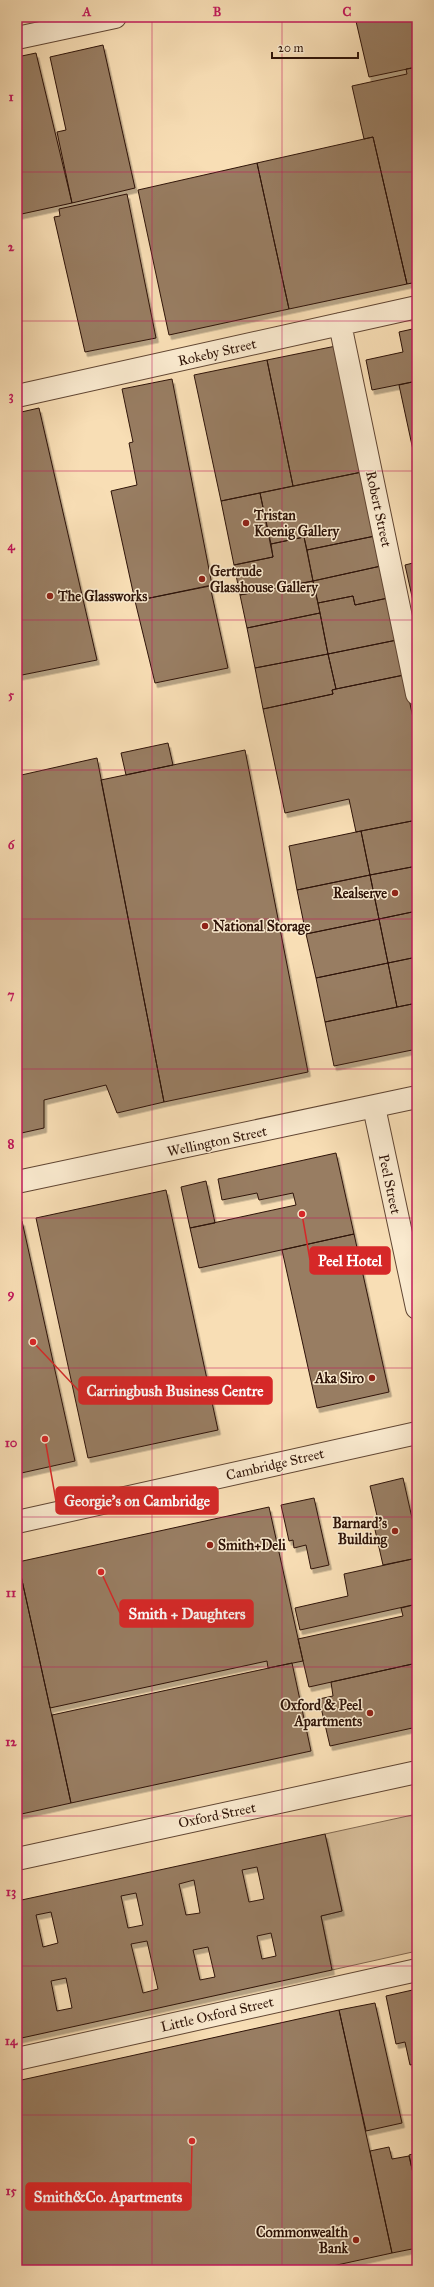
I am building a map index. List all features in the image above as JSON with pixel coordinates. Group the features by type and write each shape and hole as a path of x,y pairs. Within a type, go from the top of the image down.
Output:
{"street":[{"path":"17,38 115,17"},
{"name":"Rokeby Street","path":"17,396 417,307"},
{"name":"Robert Street","path":"340,324 417,694"},
{"name":"Wellington Street","path":"17,1182 417,1098"},
{"name":"Peel Street","path":"374,1107 417,1308"},
{"name":"Cambridge Street","path":"17,1522 417,1433"},
{"name":"Oxford Street","path":"17,1859 417,1772"},
{"name":"Little Oxford Street","path":"17,2059 417,1970"}],"shaded area":[{"path":"417,1814 417,1951 332,1970 321,1916 342,1911 325,1834"}],"building":[{"path":"355,17 412,17 417,38 417,67 369,77"},
{"path":"412,17 417,17 417,38"},
{"path":"103,45 135,188 72,203 57,132 66,130 50,57"},
{"path":"36,53 72,203 17,215 17,57"},
{"path":"417,67 417,282 407,284 373,137 364,139 352,86 407,74 406,69"},
{"path":"373,137 407,284 289,309 257,163"},
{"path":"257,163 289,309 169,335 138,190"},
{"path":"127,194 156,338 85,352 54,217 60,216 59,209"},
{"path":"417,328 417,381 372,390 366,360 403,352 399,332"},
{"path":"336,346 362,472 293,486 267,360"},
{"path":"267,360 293,486 221,501 194,375"},
{"path":"172,379 212,585 135,601 111,491 137,485 129,443 133,442 122,389"},
{"path":"417,381 417,464 416,464 399,385"},
{"name":"The Glassworks","path":"39,408 97,660 17,676 17,413"},
{"path":"362,472 375,536 307,550 304,537 271,544 260,493"},
{"name":"Tristan Koenig Gallery","path":"260,493 273,557 234,565 221,501"},
{"path":"375,536 381,566 313,581 307,550"},
{"path":"304,537 313,581 240,595 234,565 273,557 271,544"},
{"path":"417,562 417,619 405,565"},
{"path":"381,566 388,598 355,605 353,596 318,603 313,581"},
{"path":"313,581 320,613 247,628 240,595"},
{"path":"210,586 228,668 155,683 135,601"},
{"path":"353,596 355,605 388,598 397,640 328,654 318,603"},
{"path":"320,613 328,654 255,668 247,628"},
{"path":"397,640 404,675 336,689 328,654"},
{"path":"328,654 336,689 332,690 333,694 263,709 255,668"},
{"path":"404,675 417,737 417,820 356,832 349,799 285,813 263,709 333,694 332,690 336,689"},
{"path":"168,743 173,765 126,775 121,753"},
{"name":"National Storage","path":"245,750 308,1072 164,1102 101,780"},
{"path":"97,758 164,1102 117,1113 106,1085 44,1100 44,1128 17,1134 17,776"},
{"path":"417,820 417,866 370,875 361,831"},
{"path":"361,831 370,875 297,890 289,846"},
{"name":"Realserve","path":"417,866 417,911 379,919 370,875"},
{"path":"370,875 379,919 306,934 297,890"},
{"path":"417,911 417,957 388,963 379,919"},
{"path":"379,919 388,963 316,978 306,934"},
{"path":"417,957 417,1003 397,1007 388,963"},
{"path":"388,963 397,1007 325,1022 316,978"},
{"path":"417,1003 417,1049 334,1066 325,1022"},
{"path":"336,1153 354,1234 199,1268 190,1228 296,1205 293,1193 259,1200 257,1193 222,1200 218,1179"},
{"path":"206,1181 215,1223 190,1228 181,1187"},
{"path":"166,1190 218,1430 88,1458 36,1218"},
{"path":"22,1221 75,1461 17,1474 17,1223"},
{"path":"354,1234 389,1392 317,1408 282,1250"},
{"name":"Barnard's Building","path":"403,1478 417,1540 417,1558 383,1565 373,1521 378,1520 370,1486"},
{"path":"314,1498 329,1565 311,1569 306,1545 294,1548 293,1540 289,1541 281,1505"},
{"path":"269,1507 303,1661 268,1668 267,1661 50,1708 18,1562"},
{"path":"417,1558 417,1604 300,1630 295,1608 348,1596 344,1574"},
{"path":"18,1562 71,1803 17,1815 17,1563"},
{"path":"417,1604 417,1663 309,1687 298,1639 403,1616 401,1608"},
{"path":"292,1663 311,1751 71,1803 52,1715"},
{"name":"Oxford & Peel Apartments","path":"417,1663 417,1727 330,1746 319,1699 333,1696 331,1682"},
{"path":"325,1834 342,1911 321,1916 332,1970 17,2039 17,1901","holes":["257,1867 264,1899 249,1902 242,1870","194,1880 200,1913 186,1915 179,1884","136,1893 143,1925 128,1928 121,1896","51,1912 58,1943 43,1947 36,1915","271,1933 276,1956 262,1959 257,1936","147,1941 158,1989 143,1993 131,1944","208,1947 215,1977 200,1980 193,1950","66,1978 72,2008 57,2011 51,1981"]},
{"path":"417,1989 417,2063 410,2065 405,2042 396,2044 386,1996"},
{"path":"375,2003 402,2123 366,2131 339,2010"},
{"path":"339,2010 392,2253 314,2270 17,2270 17,2081"},
{"path":"389,2147 392,2159 409,2156 417,2191 417,2248 392,2253 370,2151"},
{"path":"417,2153 417,2191 409,2155"}],"place":[{"name":"Tristan Koenig Gallery","path":"246,523"},
{"name":"Gertrude Glasshouse Gallery","path":"202,579"},
{"name":"The Glassworks","path":"50,596"},
{"name":"Realserve","path":"395,893"},
{"name":"National Storage","path":"205,926"},
{"name":"Peel Hotel","path":"302,1214"},
{"name":"Carringbush Business Centre","path":"33,1342"},
{"name":"Aka Siro","path":"372,1378"},
{"name":"Georgie's on Cambridge","path":"45,1439"},
{"name":"Barnard's Building","path":"395,1531"},
{"name":"Smith+Deli","path":"210,1545"},
{"name":"Smith + Daughters","path":"101,1572"},
{"name":"Oxford & Peel Apartments","path":"370,1713"},
{"name":"Smith&Co. Apartments","path":"192,2141"},
{"name":"Commonwealth Bank","path":"356,2240"}]}
